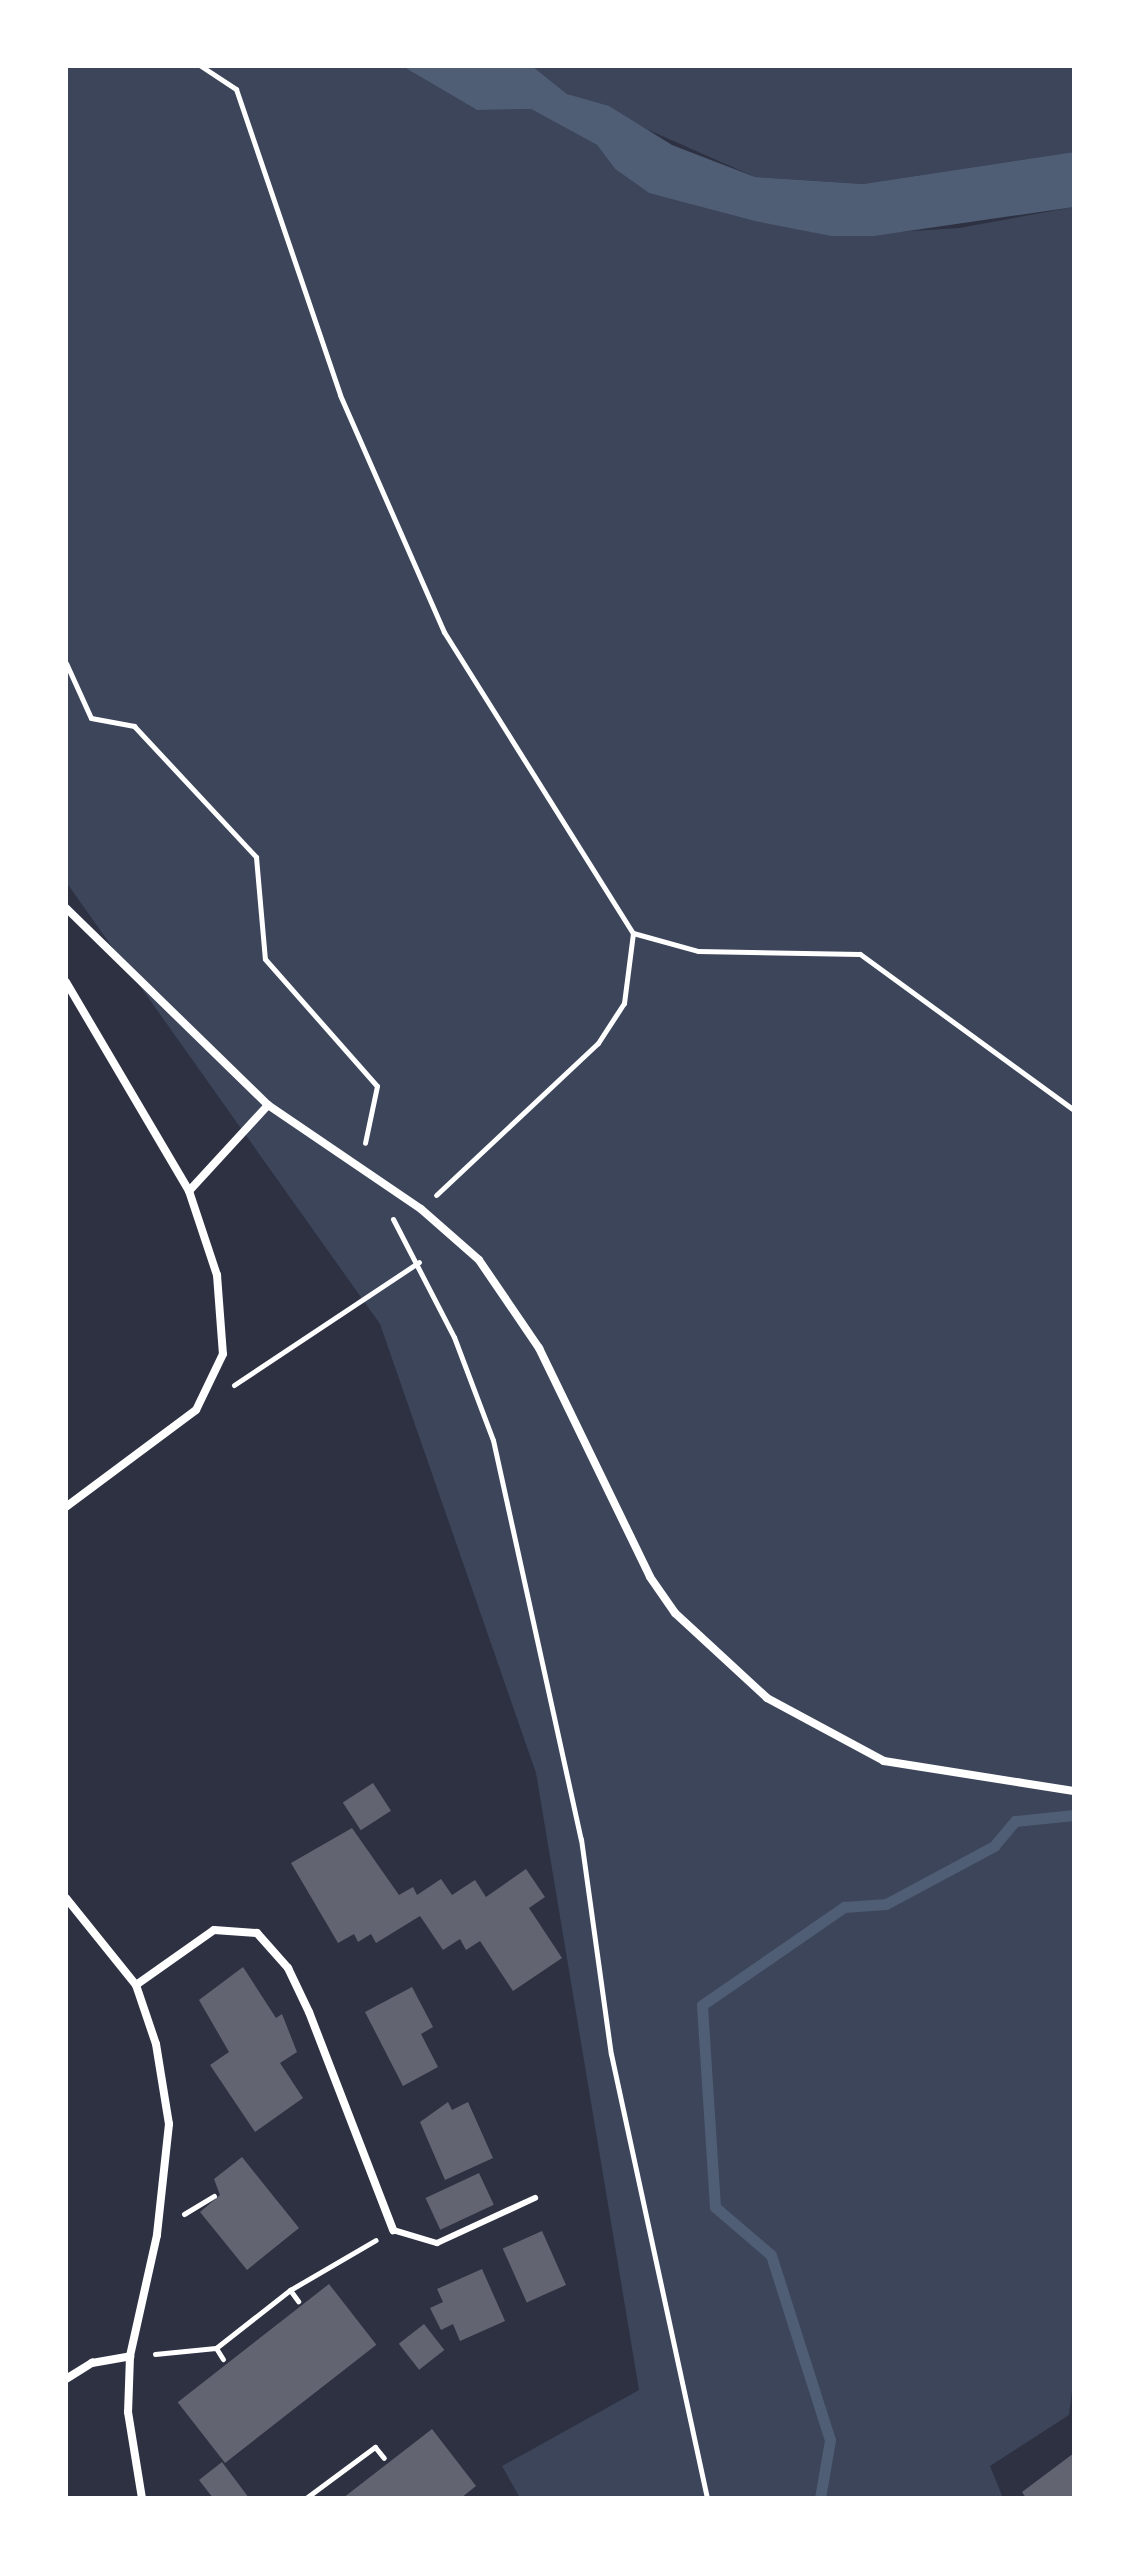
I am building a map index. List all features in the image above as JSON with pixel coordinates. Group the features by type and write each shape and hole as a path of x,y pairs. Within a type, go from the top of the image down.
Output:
{"street":[{"path":"66,908 268,1105 421,1209 479,1260 539,1348 629,1538 675,1613 767,1698 884,1761 1074,1791"},
{"path":"66,982 189,1191 217,1275 223,1354 196,1410 66,1507"},
{"path":"189,1191 268,1105"},
{"path":"66,1898 136,1985 156,2044 169,2124 161,2211 130,2356 128,2412 142,2498"},
{"path":"136,1985 214,1930 257,1933 288,1968 309,2012 393,2230"},
{"path":"66,2379 92,2363 130,2356"}],"lane":[{"path":"393,2230 437,2243 535,2198"}],"path":[{"path":"201,66 236,89 340,395 444,632 633,933 624,1003 598,1043 421,1209"},
{"path":"66,663 91,718 134,726 256,857 265,959 377,1086 360,1165"},
{"path":"633,933 698,951 860,954 1074,1110"},
{"path":"389,1214 419,1262 493,1440 581,1839 611,2054 707,2498"},
{"path":"196,1410 419,1262"},
{"path":"161,2211 182,2216 214,2196"},
{"path":"130,2356 216,2348 290,2290 393,2230"},
{"path":"290,2290 298,2301"},
{"path":"216,2348 223,2359"},
{"path":"306,2498 375,2447 384,2458"}],"shaded area":[{"path":"66,66 402,66 477,110 531,109 597,145 615,169 649,193 831,236 959,228 1074,207 1074,2375 1069,2415 990,2466 1003,2498 520,2498 502,2466 639,2390 536,1773 380,1324 66,882"},
{"path":"402,66 532,66 567,94 609,106 672,145 755,177 863,184 1074,152 1074,207 874,236 831,236 755,221 649,193 615,169 597,145 531,109 477,110"},
{"path":"532,66 1074,66 1074,152 863,184 755,177 567,94"}],"building":[{"path":"373,1783 391,1811 361,1830 343,1803"},
{"path":"352,1828 399,1895 413,1887 417,1895 441,1879 452,1895 475,1880 486,1897 526,1869 545,1897 529,1908 562,1958 513,1991 480,1941 466,1950 460,1939 443,1950 420,1916 376,1943 371,1934 358,1942 354,1934 338,1943 291,1863"},
{"path":"243,1967 276,2018 282,2014 297,2052 280,2063 303,2098 255,2132 210,2065 229,2052 199,2000"},
{"path":"412,1987 433,2027 421,2034 438,2067 403,2086 365,2012"},
{"path":"448,2102 452,2110 468,2102 493,2158 445,2180 420,2122"},
{"path":"242,2157 299,2228 247,2270 200,2212 220,2195 214,2179"},
{"path":"479,2173 494,2205 440,2230 426,2198"},
{"path":"542,2231 566,2285 527,2302 503,2248"},
{"path":"482,2269 505,2321 460,2341 453,2324 441,2330 430,2308 443,2302 437,2289"},
{"path":"329,2284 376,2345 225,2463 178,2402"},
{"path":"424,2324 444,2350 419,2370 399,2344"},
{"path":"432,2429 476,2486 461,2498 343,2498"},
{"path":"1074,2453 1074,2498 1026,2498 1022,2492"},
{"path":"222,2462 249,2498 213,2498 199,2480"}],"waterway":[{"path":"820,2498 830,2440 771,2255 715,2207 702,2005 844,1907 886,1904 994,1846 1015,1821 1074,1815"}]}
